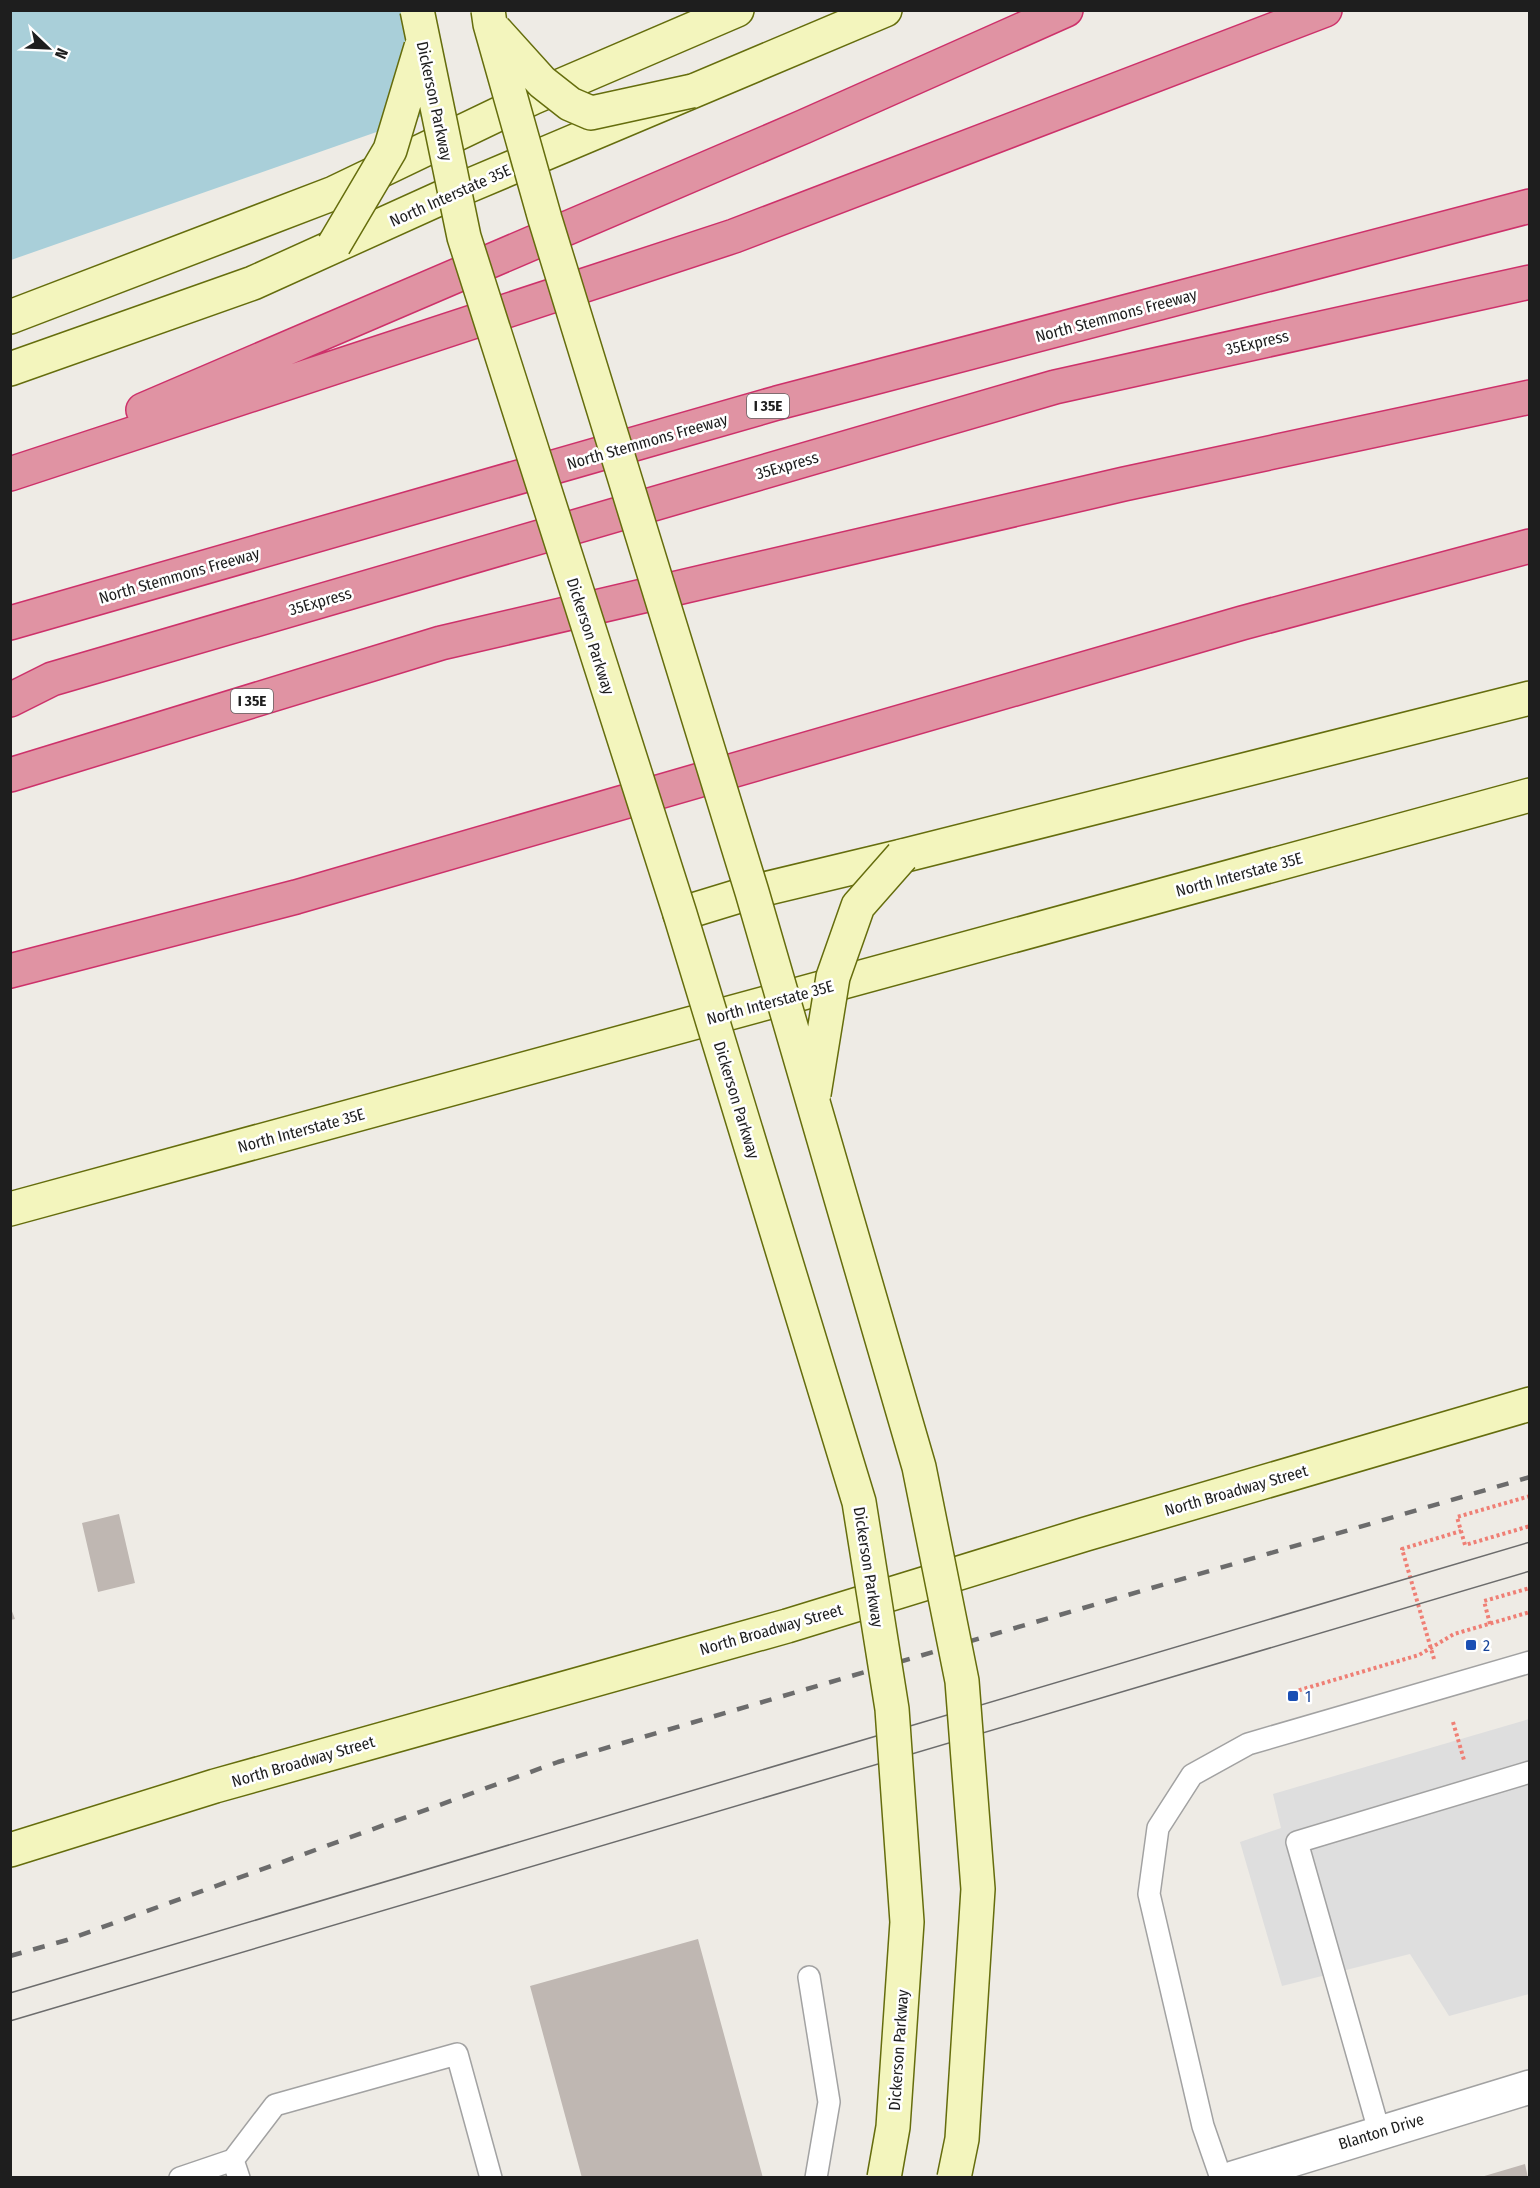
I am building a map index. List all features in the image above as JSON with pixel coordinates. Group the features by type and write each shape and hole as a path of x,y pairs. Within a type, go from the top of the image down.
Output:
{"highway":[{"path":"10,467 803,127 1066,10"},
{"path":"10,474 734,236 1325,10"},
{"name":"North Stemmons Freeway","path":"10,622 777,403 1530,206"},
{"name":"35Express","path":"10,700 52,679 1055,387 1530,282"},
{"name":"I 35E","path":"10,775 441,644 1124,484 1530,398"},
{"path":"10,971 296,897 1242,623 1530,546"}],"street":[{"name":"Dickerson Parkway","path":"417,10 464,237 680,914 859,1502 890,1698 907,1922 893,2127 884,2178"},
{"path":"10,317 334,193 532,98 737,10"},
{"name":"North Interstate 35E","path":"10,369 253,283 528,160 885,10"},
{"path":"489,17 542,82 570,104 591,113 692,91"},
{"path":"489,17 528,160 752,892 918,1467 962,1681 978,1888 962,2139 954,2178"},
{"path":"334,245 390,150 422,42"},
{"path":"680,914 752,892 1530,698"},
{"name":"North Interstate 35E","path":"10,1209 1530,795"},
{"path":"813,1102 833,977 858,906 902,856"},
{"name":"North Broadway Street","path":"10,1850 215,1786 787,1626 1097,1530 1530,1404"},
{"name":"Blanton Drive","path":"1233,2178 1379,2131 1530,2087"}],"lane":[{"path":"1221,2178 1203,2126 1149,1894 1158,1828 1192,1775 1248,1744 1530,1662"},
{"path":"1379,2131 1297,1842 1530,1773"},
{"path":"809,1977 829,2102 816,2178"},
{"path":"180,2178 236,2169 275,2105 457,2054 491,2178"}],"path":[{"path":"1530,1496 1457,1517 1465,1545 1530,1526"},
{"path":"1435,1662 1402,1549 1461,1531"},
{"path":"1490,1624 1484,1601 1530,1588"},
{"path":"1293,1692 1419,1655 1454,1634 1530,1612"},
{"path":"1453,1722 1473,1789"}],"shaded area":[{"path":"1529,1719 1529,1994 1449,2016 1410,1954 1282,1986 1240,1842 1281,1828 1273,1794"}],"water":[{"path":"10,11 410,11 425,115 11,260"}],"building":[{"path":"119,1514 135,1583 98,1592 82,1523"},
{"path":"10,1606 15,1619 10,1620"},
{"path":"698,1939 763,2178 582,2178 530,1986"},
{"path":"1525,2164 1528,2178 1481,2177"}],"tram line":[{"path":"10,1993 1530,1542"},
{"path":"10,2021 1530,1571"}],"railway":[{"path":"10,1956 67,1940 558,1762 1530,1477"}],"place":[{"name":"2","path":"1471,1645"},
{"name":"1","path":"1293,1696"}]}
